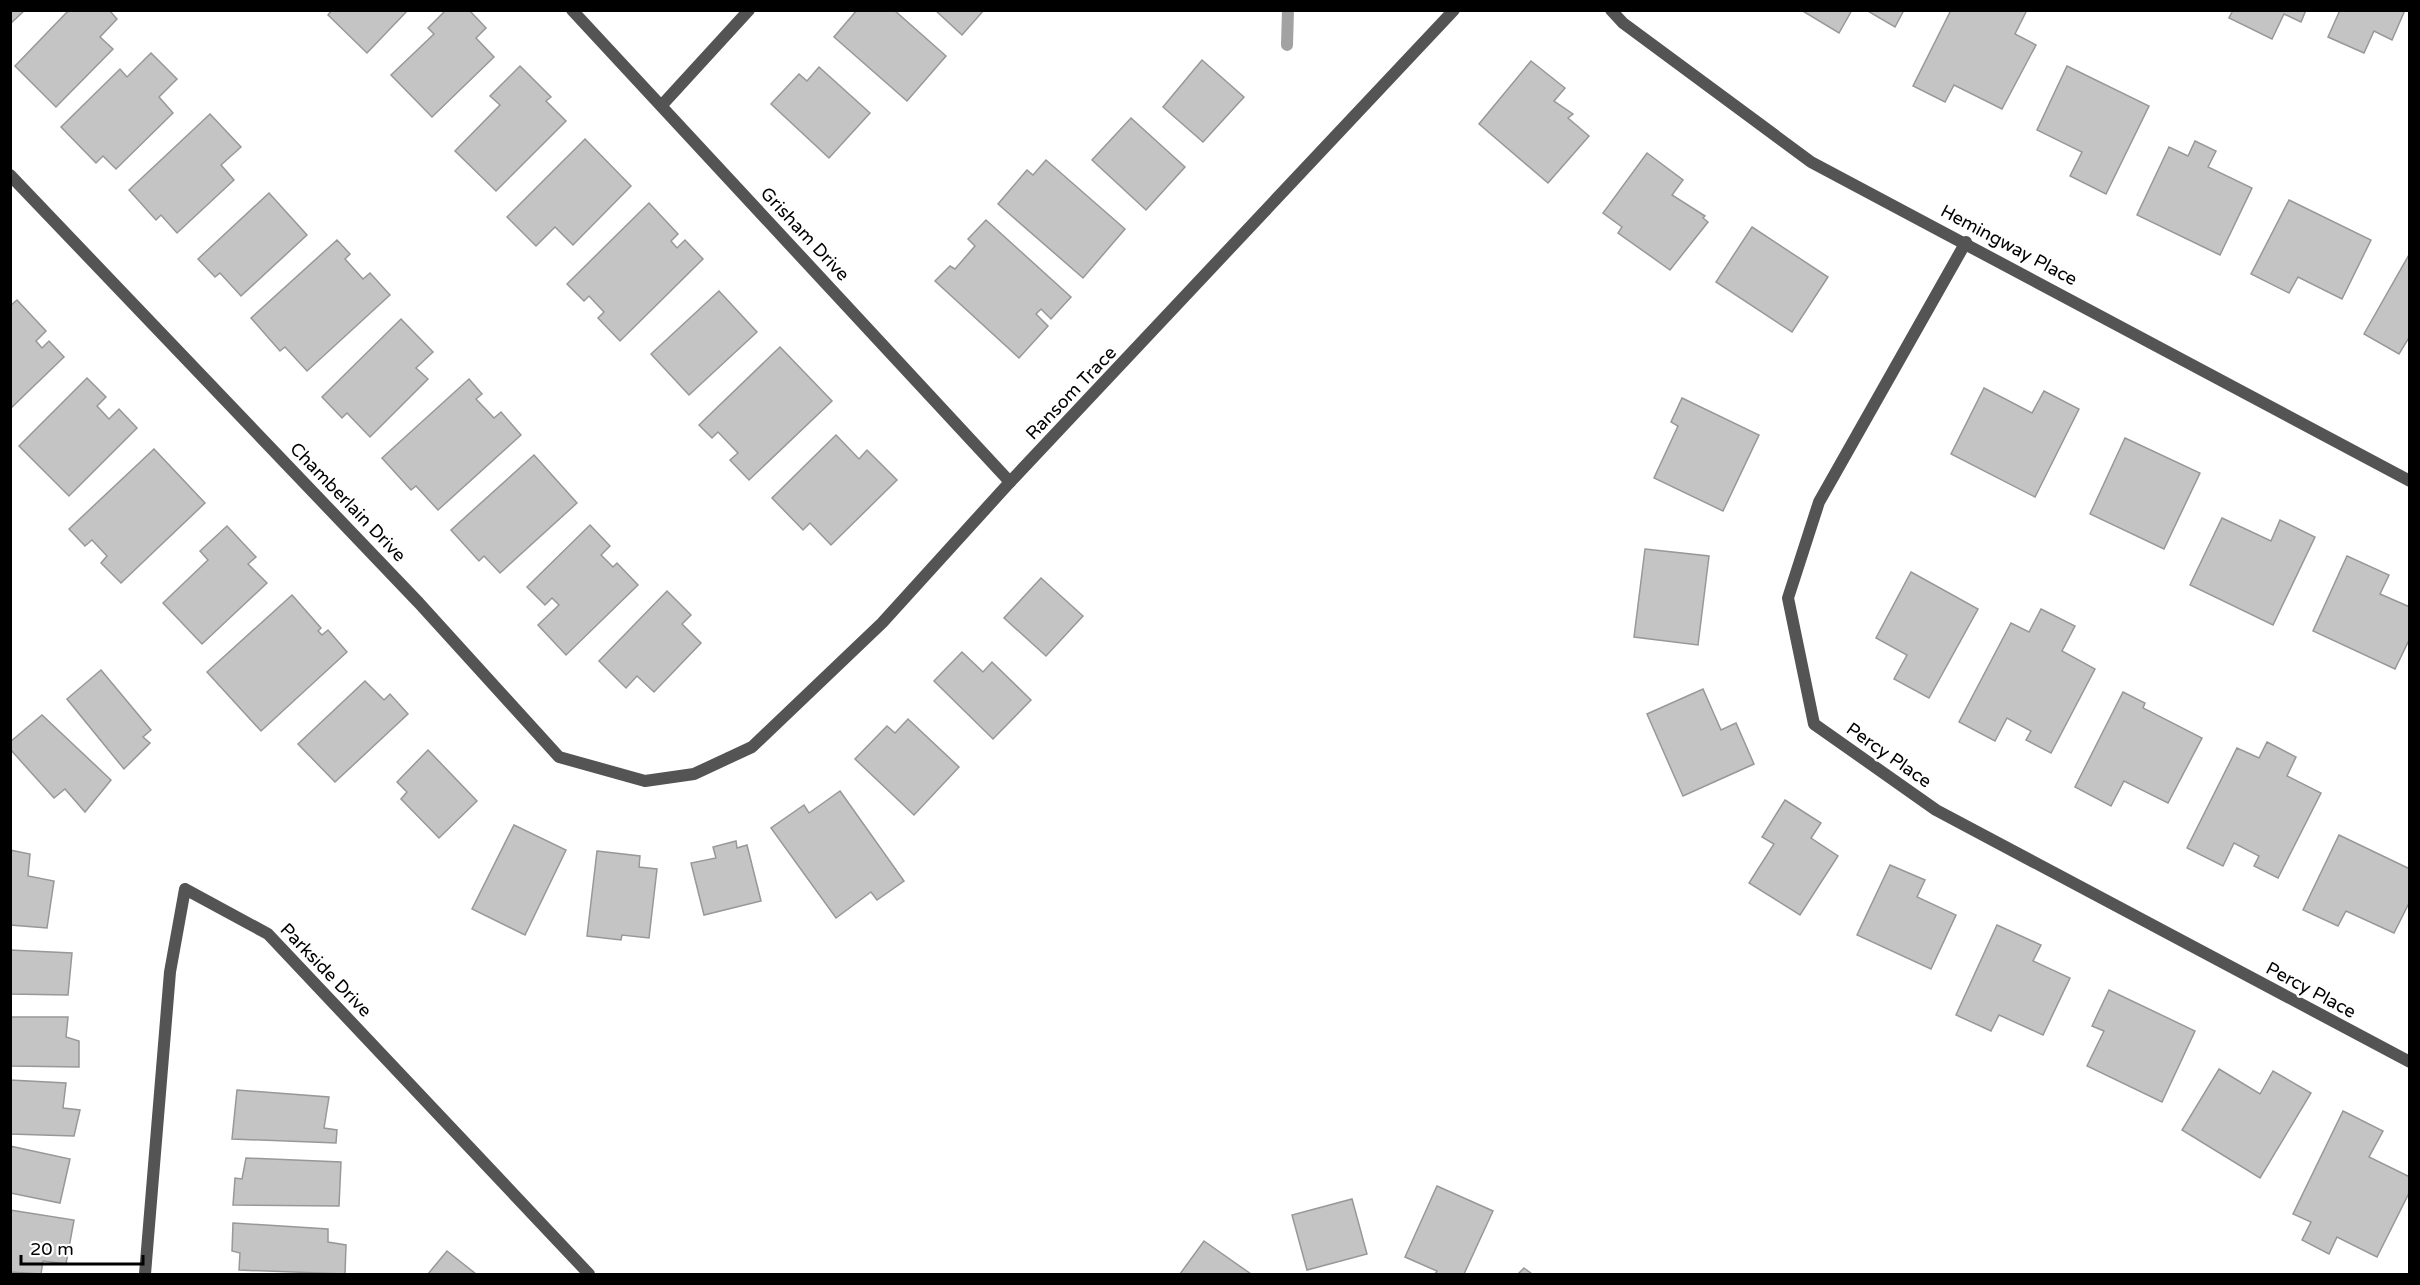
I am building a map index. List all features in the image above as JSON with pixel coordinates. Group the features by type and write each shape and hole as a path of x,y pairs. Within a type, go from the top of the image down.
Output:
{"street":[{"name":"Grisham Drive","path":"572,10 663,105 1010,482"},
{"path":"663,105 749,10"},
{"name":"Ransom Trace","path":"694,774 752,747 882,623 1010,482 1454,10"},
{"name":"Hemingway Place","path":"1611,10 1623,23 1811,162 1966,242 2409,481"},
{"name":"Chamberlain Drive","path":"10,174 418,603 559,757 645,781 694,774"},
{"name":"Percy Place","path":"1966,242 1819,502 1788,598 1814,724 1936,810 2409,1062"},
{"name":"Parkside Drive","path":"145,1275 170,972 186,890 268,934 590,1275"}],"building":[{"path":"10,10 25,10 10,24"},
{"path":"69,10 109,10 117,19 100,37 113,49 56,107 15,66"},
{"path":"332,10 408,10 367,53 328,15"},
{"path":"446,10 469,10 486,28 476,38 494,57 432,117 391,75 434,34 428,28"},
{"path":"857,10 894,10 946,56 907,101 834,37"},
{"path":"935,10 984,10 962,35"},
{"path":"1801,10 1852,10 1839,33"},
{"path":"1866,10 1904,10 1895,27"},
{"path":"1951,10 2027,10 2015,34 2036,45 2002,109 1954,85 1945,102 1913,86"},
{"path":"2233,10 2306,10 2301,22 2284,14 2272,39 2229,18"},
{"path":"2340,10 2405,10 2392,40 2374,31 2364,53 2328,37"},
{"path":"151,53 177,79 159,97 173,113 116,169 103,156 96,163 61,127 120,69 127,77"},
{"path":"1202,60 1244,97 1203,142 1163,107"},
{"path":"1531,61 1565,88 1554,101 1573,114 1568,118 1589,136 1548,183 1479,124"},
{"path":"520,66 551,97 546,101 566,121 496,191 455,151 500,105 490,96"},
{"path":"2067,66 2149,106 2106,194 2070,176 2082,152 2037,130"},
{"path":"819,67 870,113 829,158 771,104 799,74 807,81"},
{"path":"210,114 241,147 221,165 234,180 177,233 161,215 156,220 129,190"},
{"path":"1131,118 1185,167 1146,210 1092,160"},
{"path":"585,139 631,186 573,245 555,227 536,246 507,217"},
{"path":"2195,141 2216,151 2208,167 2252,188 2220,255 2137,215 2169,147 2188,156"},
{"path":"1647,153 1683,180 1672,195 1705,216 1703,218 1708,222 1670,270 1618,233 1622,227 1603,213"},
{"path":"1046,160 1125,229 1083,278 998,204 1027,170 1033,175"},
{"path":"269,193 307,235 241,296 220,273 215,277 198,259"},
{"path":"2289,200 2371,240 2342,299 2298,277 2289,293 2251,274"},
{"path":"649,203 678,234 671,241 677,248 685,240 703,259 620,341 598,318 604,312 589,296 584,301 567,284"},
{"path":"986,220 1071,297 1051,319 1041,309 1036,314 1048,326 1019,358 935,281 950,266 955,269 975,246 968,239"},
{"path":"1752,227 1828,277 1792,332 1716,282"},
{"path":"337,240 350,254 345,259 363,279 370,273 390,295 307,371 285,347 280,351 251,318"},
{"path":"2410,253 2410,336 2399,354 2364,334"},
{"path":"719,291 757,332 689,395 651,354"},
{"path":"17,300 46,331 36,341 42,348 49,341 64,357 10,409 10,306"},
{"path":"401,319 433,352 416,368 428,379 370,437 347,413 342,418 322,397"},
{"path":"780,347 832,401 749,480 730,460 738,453 718,432 712,438 699,425"},
{"path":"87,378 106,397 97,406 109,419 119,409 137,428 69,496 19,446"},
{"path":"469,379 482,394 476,399 494,418 501,412 521,435 438,510 416,486 411,490 382,458"},
{"path":"1984,388 2032,413 2044,391 2079,409 2035,497 1951,454"},
{"path":"1682,398 1759,435 1723,511 1654,478 1678,426 1671,422"},
{"path":"836,435 859,459 867,450 897,480 831,545 810,523 803,530 772,498"},
{"path":"2125,438 2200,473 2164,549 2090,514"},
{"path":"154,449 205,503 121,583 101,563 107,556 92,540 85,546 69,529"},
{"path":"534,455 577,503 500,573 484,556 479,561 451,530"},
{"path":"2222,518 2271,541 2280,520 2315,537 2273,625 2190,585"},
{"path":"590,525 610,546 601,555 613,567 617,563 638,585 566,655 538,625 559,605 552,598 545,605 527,587"},
{"path":"227,526 256,557 248,564 267,583 202,644 163,603 208,560 200,551"},
{"path":"1645,549 1709,556 1698,645 1634,637"},
{"path":"2347,556 2389,575 2380,594 2410,607 2410,638 2395,669 2313,631"},
{"path":"1911,572 1978,609 1929,698 1894,679 1907,655 1876,638"},
{"path":"1041,578 1083,616 1046,656 1004,618"},
{"path":"667,591 691,615 682,624 701,643 654,692 637,676 626,688 599,661"},
{"path":"292,595 321,628 318,631 322,635 328,630 347,652 261,731 207,672"},
{"path":"2041,609 2075,626 2062,651 2095,669 2051,753 2026,740 2031,731 2007,718 1995,741 1959,722 2011,623 2029,632"},
{"path":"962,652 983,672 992,662 1031,700 993,739 934,681"},
{"path":"101,670 151,730 143,737 150,743 124,769 67,699"},
{"path":"365,681 384,700 390,694 408,714 335,782 298,744"},
{"path":"1703,689 1721,730 1736,723 1754,764 1683,796 1647,714"},
{"path":"2123,692 2145,703 2143,708 2202,738 2168,803 2124,781 2111,806 2075,787"},
{"path":"42,715 111,780 85,812 65,789 54,798 10,749 10,742"},
{"path":"908,719 959,767 914,815 855,759 887,726 895,733"},
{"path":"2267,742 2296,757 2287,776 2321,793 2278,878 2254,866 2259,856 2234,843 2223,866 2187,848 2237,748 2259,758"},
{"path":"428,750 477,801 439,838 401,799 407,792 397,782"},
{"path":"840,791 904,881 877,900 871,892 836,918 771,828 804,805 809,813"},
{"path":"1785,800 1821,823 1811,838 1838,856 1800,915 1749,883 1774,844 1762,837"},
{"path":"514,825 566,850 525,935 472,909"},
{"path":"2339,835 2410,869 2410,901 2394,933 2346,911 2338,926 2303,910"},
{"path":"736,841 737,848 747,845 761,901 704,915 691,863 716,858 713,847"},
{"path":"10,850 30,854 28,876 54,881 47,928 10,925"},
{"path":"597,851 640,856 639,867 657,869 649,938 622,935 621,940 587,936"},
{"path":"1890,865 1925,880 1917,897 1956,915 1931,969 1857,935"},
{"path":"1997,925 2041,945 2033,961 2070,978 2043,1035 1999,1015 1991,1031 1956,1015"},
{"path":"10,950 72,953 68,995 10,994"},
{"path":"2109,990 2195,1031 2162,1102 2087,1066 2104,1031 2092,1026"},
{"path":"10,1017 68,1017 66,1037 79,1041 79,1067 10,1066"},
{"path":"2219,1069 2260,1094 2273,1071 2311,1093 2260,1178 2182,1130"},
{"path":"10,1080 66,1083 63,1108 80,1110 74,1136 10,1134"},
{"path":"237,1090 329,1097 324,1128 337,1130 336,1143 232,1139"},
{"path":"2343,1111 2383,1131 2369,1157 2410,1177 2410,1191 2377,1257 2337,1237 2329,1254 2302,1240 2311,1222 2293,1214"},
{"path":"10,1146 70,1159 60,1203 10,1193"},
{"path":"246,1158 341,1162 339,1206 233,1205 235,1178 242,1179"},
{"path":"1437,1186 1493,1211 1464,1274 1435,1274 1437,1271 1405,1257"},
{"path":"1352,1199 1367,1254 1307,1270 1292,1215"},
{"path":"10,1210 74,1220 66,1264 43,1261 41,1274 10,1272"},
{"path":"233,1223 328,1229 328,1242 346,1245 345,1274 239,1270 240,1253 232,1251"},
{"path":"1204,1241 1251,1274 1180,1274"},
{"path":"447,1251 476,1274 428,1274"},
{"path":"1524,1268 1532,1274 1518,1274"}],"waterway":[{"path":"1287,45 1288,10"}]}
